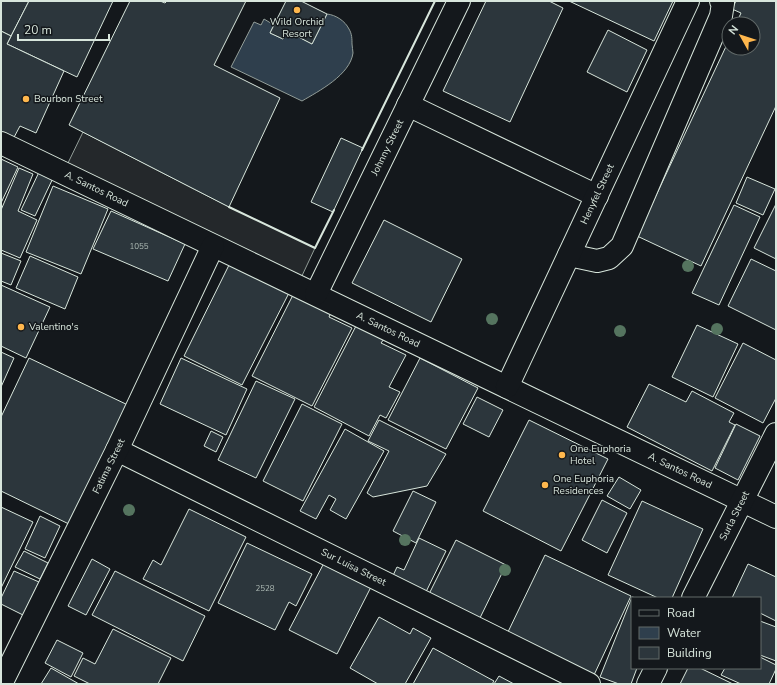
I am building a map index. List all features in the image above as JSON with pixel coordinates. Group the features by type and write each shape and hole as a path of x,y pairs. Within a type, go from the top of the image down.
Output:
{"street":[{"name":"Johnny Street","path":"316,294 459,1"},
{"name":"Henyfel Street","path":"507,387 688,1"},
{"path":"569,255 597,261 609,258 622,246 721,16 721,1"},
{"path":"408,105 597,196"},
{"name":"A. Santos Road","path":"1,143 776,517"},
{"name":"Fatima Street","path":"1,684 118,450 213,246"},
{"name":"Surla Street","path":"694,597 776,434"},
{"name":"Sur Luisa Street","path":"118,450 589,684"},
{"path":"648,684 656,669"}],"shaded area":[{"path":"83,132 229,207 315,248 300,280 67,165"}],"water":[{"path":"327,14 337,17 343,21 350,31 353,53 351,61 333,82 302,101 231,67 254,22 261,25 264,19 274,25 270,33 283,39 287,31 312,44"}],"building":[{"path":"1,1 29,1 11,36 1,31"},
{"path":"29,1 113,1 77,77 7,44"},
{"path":"130,1 160,1 165,3 167,1 246,1 214,65 280,98 229,207 69,125"},
{"path":"286,1 301,1 327,14 312,44 287,31 283,39 270,33"},
{"path":"486,1 549,1 563,8 510,122 443,91"},
{"path":"569,1 673,1 654,41"},
{"path":"736,1 776,1 776,106 701,266 637,236 721,56 761,56 761,16 740,16 741,13 732,9"},
{"path":"608,30 647,50 627,92 587,72"},
{"name":"Bourbon Street","path":"1,31 11,36 7,44 64,71 36,133 20,126 11,143 1,138"},
{"path":"341,138 363,148 333,212 311,202"},
{"path":"1,159 18,167 1,203"},
{"path":"19,168 33,174 18,211 37,220 20,258 1,250 1,210"},
{"path":"40,170 54,176 35,216 21,210"},
{"path":"747,177 775,189 763,215 736,203"},
{"path":"53,186 108,209 81,274 26,252"},
{"path":"776,204 776,259 754,248"},
{"path":"734,205 760,217 719,305 692,293"},
{"path":"111,211 185,244 168,281 93,249"},
{"path":"384,220 462,259 431,322 352,283"},
{"path":"1,253 21,261 11,285 1,281"},
{"path":"30,256 78,277 65,309 16,288"},
{"path":"751,259 776,271 776,330 728,306"},
{"path":"231,261 290,291 242,385 184,356"},
{"name":"Valentino's","path":"1,285 50,307 26,358 1,346"},
{"path":"295,291 332,310 329,317 352,328 312,406 252,376"},
{"path":"357,324 384,339 381,343 406,355 389,387 400,392 386,418 380,415 369,436 314,407"},
{"path":"697,325 738,344 713,397 672,377"},
{"path":"743,343 776,360 776,398 763,423 715,398"},
{"path":"1,352 14,358 1,387"},
{"path":"29,358 130,406 73,526 1,491 1,417"},
{"path":"181,358 247,389 226,435 160,404"},
{"path":"420,358 478,388 446,449 388,420"},
{"path":"256,381 295,399 256,478 218,460"},
{"path":"649,384 686,402 692,391 734,413 729,422 735,425 712,471 627,427"},
{"path":"477,397 503,410 489,437 463,424"},
{"path":"302,404 342,424 303,501 263,481"},
{"path":"379,420 446,454 427,486 373,497 367,493 389,451 368,441"},
{"name":"One Euphoria Residences","path":"529,420 608,459 561,551 483,511"},
{"path":"736,424 760,436 738,480 715,468"},
{"path":"345,429 384,451 346,519 330,510 336,499 329,495 316,519 300,511"},
{"path":"211,431 223,437 216,452 204,446"},
{"path":"619,477 641,490 630,509 607,496"},
{"path":"413,491 436,502 416,543 393,531"},
{"path":"602,500 627,513 607,553 582,540"},
{"path":"642,501 703,529 672,597 656,597 608,575"},
{"path":"1,507 33,522 1,588"},
{"path":"189,509 246,537 209,611 143,579 153,560 161,565"},
{"path":"40,516 60,526 45,558 25,549"},
{"path":"419,538 446,551 423,598 390,582 397,567 404,570"},
{"path":"456,540 506,565 476,626 425,602"},
{"path":"247,543 312,574 296,606 289,602 275,630 218,603"},
{"path":"24,551 48,563 40,579 15,567"},
{"path":"545,555 631,596 594,675 507,634"},
{"path":"92,559 110,569 86,615 68,606"},
{"path":"325,561 372,585 337,654 289,630"},
{"path":"748,564 776,577 776,621 761,614 761,597 732,597"},
{"path":"14,571 39,582 23,615 1,604 1,598"},
{"path":"115,571 205,616 183,661 92,615"},
{"path":"631,600 631,669 637,669 631,684 619,684 600,677"},
{"path":"379,617 410,634 413,628 431,638 405,684 378,684 350,668"},
{"path":"761,621 776,627 776,661 761,655"},
{"path":"113,629 171,658 158,684 90,684 74,676 83,658 95,664"},
{"path":"57,640 83,653 71,677 45,663"},
{"path":"433,648 494,681 492,684 413,684"},
{"path":"761,658 776,665 776,669 769,684 741,684 721,675 724,669 761,669"},
{"path":"51,668 79,684 41,684"},
{"path":"688,669 702,669 733,684 680,684"},
{"path":"499,676 514,684 494,684"}],"wall":[{"path":"362,150 435,1"},
{"path":"229,207 315,248 334,210"}],"place":[{"name":"Wild Orchid Resort","path":"297,10"},
{"name":"Bourbon Street","path":"26,99"},
{"name":"Valentino's","path":"21,327"},
{"name":"One Euphoria Hotel","path":"562,455"},
{"name":"One Euphoria Residences","path":"545,485"}]}
